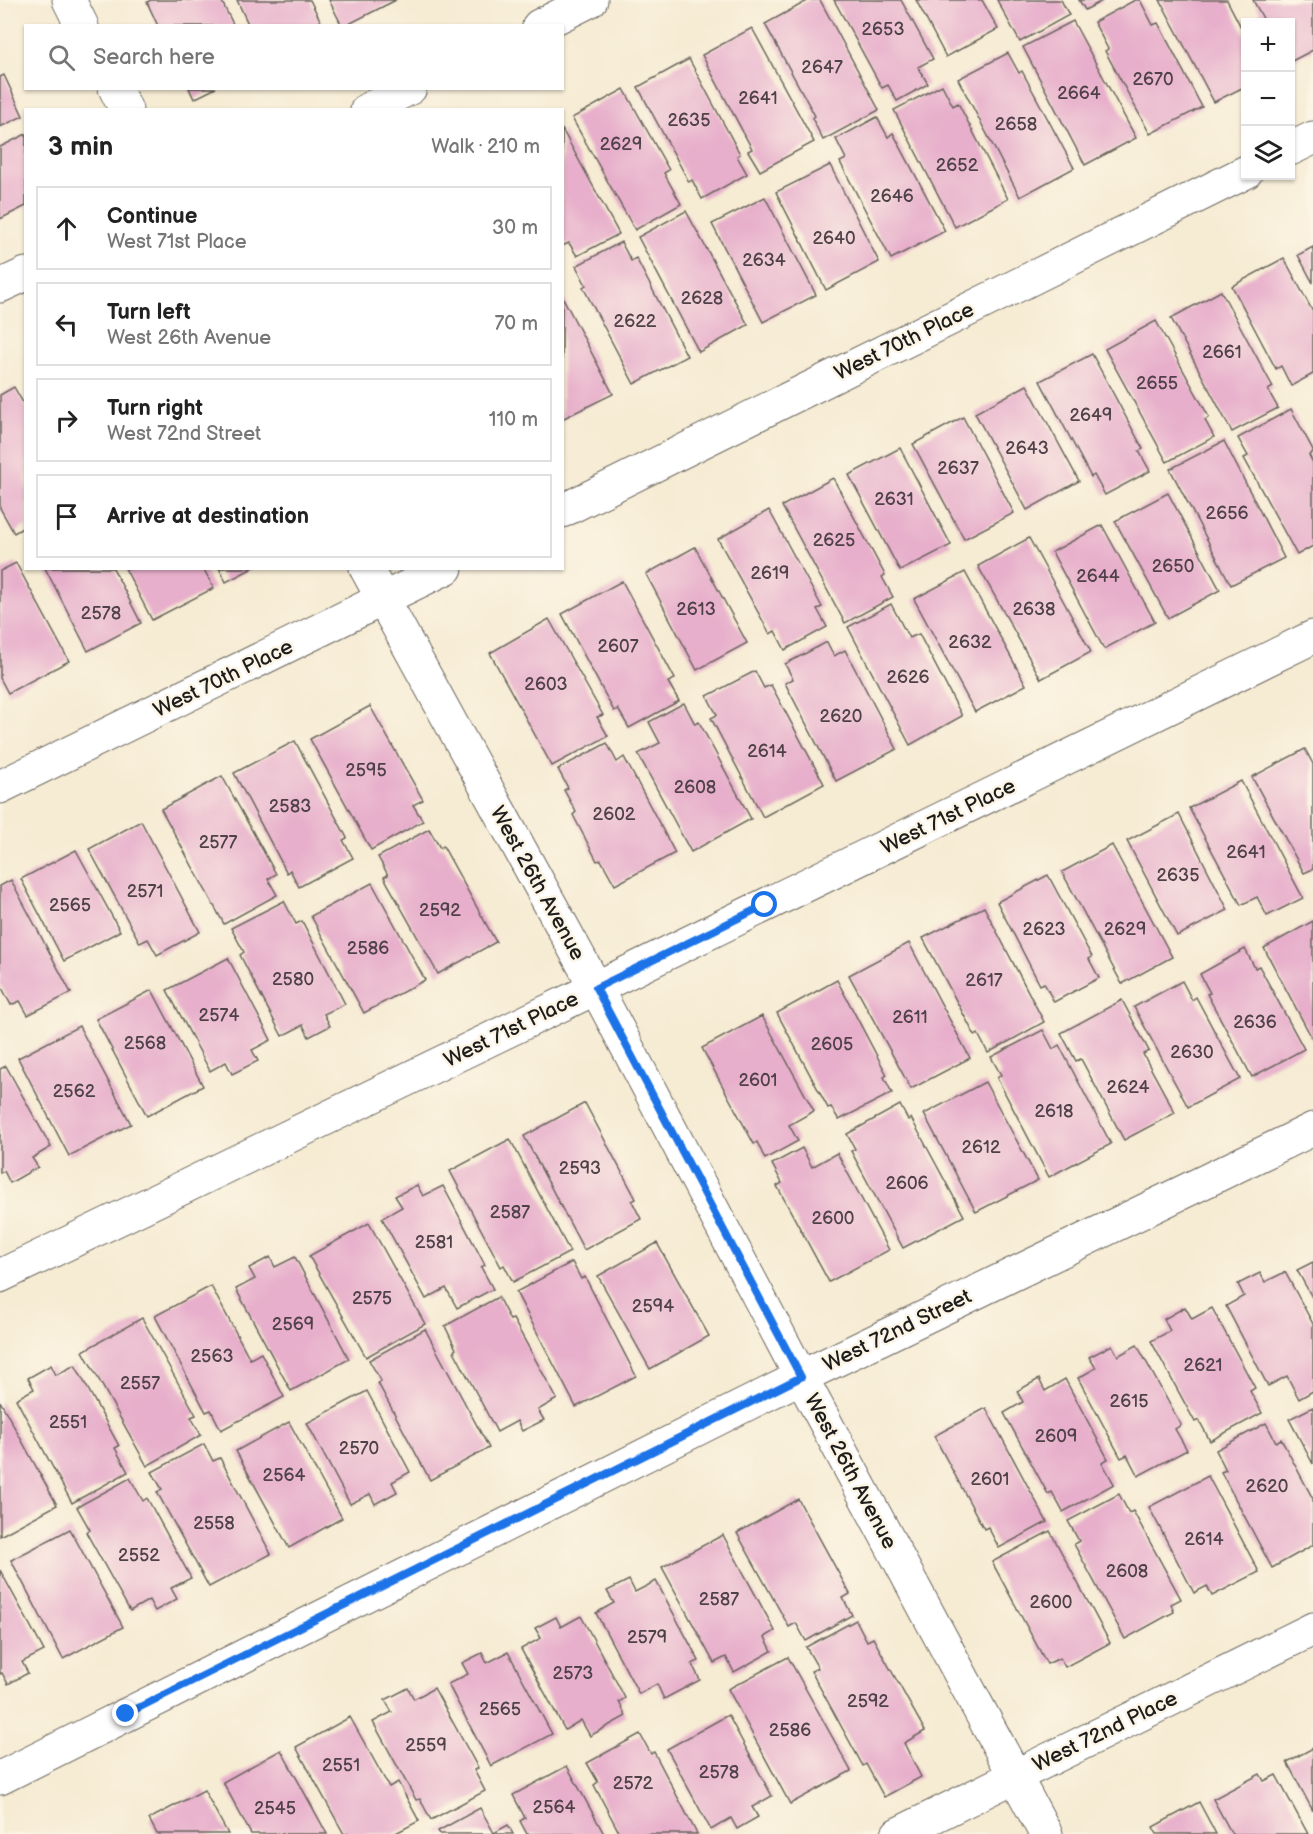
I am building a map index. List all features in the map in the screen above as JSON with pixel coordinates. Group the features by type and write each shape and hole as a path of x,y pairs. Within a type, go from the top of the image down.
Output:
{"street":[{"path":"69,0 81,24"},
{"path":"543,24 591,0"},
{"path":"116,90 125,108"},
{"path":"371,108 406,90"},
{"path":"1295,147 1313,138"},
{"name":"West 70th Place","path":"564,510 1241,173"},
{"path":"0,286 24,275"},
{"name":"West 26th Avenue","path":"367,570 596,988 1046,1834"},
{"name":"West 70th Place","path":"0,787 442,570"},
{"name":"West 71st Place","path":"0,1276 596,988 1313,637"},
{"name":"West 72nd Street","path":"0,1778 801,1377 1313,1129"},
{"name":"West 72nd Place","path":"898,1834 1313,1629"}],"building":[{"path":"151,0 221,0 233,24 157,24 147,2"},
{"path":"237,0 310,0 322,24 248,24"},
{"path":"329,0 396,0 349,24 341,24"},
{"path":"809,0 820,0 879,110 823,140 812,118 815,116 765,24"},
{"path":"834,0 901,0 933,59 918,67 928,84 897,101 888,85 882,88"},
{"path":"916,0 982,0 998,29 946,57"},
{"path":"997,0 1061,0 1069,15 1020,42"},
{"path":"1079,0 1104,0 1085,10"},
{"path":"1135,0 1140,0 1153,25 1158,23 1202,107 1150,134 1105,51 1108,49 1094,22"},
{"path":"1160,0 1227,0 1241,27 1241,88 1214,102"},
{"path":"1253,0 1313,0 1313,50 1295,59 1295,18 1263,18"},
{"path":"1073,21 1136,138 1085,165 1023,47"},
{"path":"752,28 814,142 760,171 748,151 752,149 702,55"},
{"path":"1008,53 1019,73 1022,71 1074,168 1020,197 958,79"},
{"path":"689,59 740,154 737,156 747,174 702,199 692,180 689,182 638,87"},
{"path":"4,75 23,116 0,127 0,77"},
{"path":"942,85 953,106 958,103 1008,199 955,227 894,110"},
{"path":"624,89 669,170 664,173 681,204 635,230 572,118"},
{"path":"190,90 212,90 194,99"},
{"path":"877,117 888,137 893,133 945,231 891,259 840,162 846,159 836,139"},
{"path":"564,133 619,234 577,256 569,243 564,245"},
{"path":"24,135 24,207 0,219 0,147"},
{"path":"830,165 879,262 826,290 776,192"},
{"path":"765,197 816,295 763,322 712,224"},
{"path":"686,211 748,325 699,352 638,237"},
{"path":"621,242 631,261 636,258 687,356 634,384 583,287 586,285 576,266"},
{"path":"1313,247 1313,283 1298,255"},
{"path":"1284,258 1313,312 1313,374 1291,386 1281,366 1276,369 1232,286"},
{"path":"1221,291 1273,387 1268,390 1278,408 1232,432 1171,318"},
{"path":"564,300 613,394 564,418"},
{"path":"1156,321 1209,417 1205,420 1214,437 1167,462 1105,349"},
{"path":"1092,354 1143,449 1139,451 1150,471 1105,495 1094,475 1091,477 1040,381"},
{"path":"1027,385 1079,481 1027,510 975,413"},
{"path":"14,387 24,404 24,527 14,533 0,508 0,395"},
{"path":"1291,409 1313,450 1309,455 1313,463 1313,546 1297,555 1244,458 1248,456 1238,438"},
{"path":"963,417 1014,513 964,539 913,444"},
{"path":"1224,441 1284,558 1231,585 1170,469"},
{"path":"900,448 951,545 900,571 849,475"},
{"path":"833,478 885,575 882,577 893,597 845,623 782,506"},
{"path":"1168,493 1220,590 1168,618 1115,521"},
{"path":"769,510 822,607 817,609 827,627 785,650 775,631 770,634 718,539"},
{"path":"1102,525 1155,622 1104,649 1052,552"},
{"path":"1029,538 1091,652 1041,679 978,566"},
{"path":"695,547 747,643 697,670 646,574"},
{"path":"16,563 69,661 8,693 0,678 0,571"},
{"path":"46,570 114,570 141,623 88,651"},
{"path":"126,570 204,570 214,588 152,620"},
{"path":"220,570 249,570 226,582"},
{"path":"965,572 1026,685 975,712 914,599"},
{"path":"622,581 675,679 668,682 679,701 629,728 618,709 614,711 562,614"},
{"path":"891,604 909,638 919,634 962,716 910,745 848,627"},
{"path":"549,619 603,715 597,717 608,736 552,766 490,653"},
{"path":"827,642 834,656 845,650 897,749 836,781 785,683 793,679 785,664"},
{"path":"755,671 764,688 771,685 824,784 763,817 711,718 717,715 707,696"},
{"path":"684,703 695,724 699,722 751,819 691,852 638,754 660,743 649,722"},
{"path":"370,706 423,800 413,805 423,821 371,850 310,739"},
{"path":"295,741 347,838 343,840 353,858 299,887 290,870 287,873 234,773"},
{"path":"607,743 617,762 624,757 675,853 615,885 601,860 597,861 573,815 576,812 564,790 568,788 558,769"},
{"path":"1305,749 1313,764 1313,869 1304,873 1252,777"},
{"path":"222,776 276,874 268,879 277,895 224,924 161,809"},
{"path":"1241,781 1303,898 1267,916 1257,897 1241,905 1189,808"},
{"path":"1179,814 1228,910 1177,936 1127,841"},
{"path":"141,821 200,932 157,955 148,939 140,943 89,849"},
{"path":"429,829 440,848 443,846 496,942 438,974 384,877 388,875 378,857"},
{"path":"1112,845 1172,957 1122,984 1062,872"},
{"path":"76,850 120,931 64,961 21,879"},
{"path":"1048,875 1092,957 1089,959 1099,978 1054,1002 1044,983 1040,985 997,902"},
{"path":"11,880 71,993 28,1015 20,1001 11,1005 0,984 0,886"},
{"path":"372,883 425,980 364,1013 311,916"},
{"path":"284,901 296,924 302,921 345,1004 324,1014 330,1026 309,1037 303,1025 282,1036 240,955 244,952 231,928"},
{"path":"984,907 1044,1022 988,1053 978,1034 975,1036 923,938"},
{"path":"1313,921 1313,1040 1264,948"},
{"path":"909,943 970,1058 911,1089 849,975"},
{"path":"1245,949 1255,968 1259,966 1304,1049 1252,1077 1207,994 1210,993 1200,974"},
{"path":"228,958 271,1040 252,1050 258,1061 232,1074 226,1062 210,1071 167,990"},
{"path":"837,980 887,1075 884,1077 892,1093 839,1120 831,1107 828,1108 777,1013"},
{"path":"1182,981 1192,1000 1196,997 1240,1079 1188,1107 1134,1007"},
{"path":"152,990 203,1086 147,1116 96,1019"},
{"path":"1122,1000 1149,1051 1143,1054 1175,1113 1124,1140 1081,1059 1076,1061 1061,1033"},
{"path":"762,1016 814,1111 789,1125 798,1141 765,1159 757,1142 754,1144 702,1048"},
{"path":"79,1026 131,1124 69,1156 18,1058"},
{"path":"1043,1030 1053,1049 1059,1045 1111,1144 1049,1177 997,1078 1001,1075 991,1057"},
{"path":"6,1066 51,1147 32,1158 38,1167 10,1183 4,1171 0,1173 0,1069"},
{"path":"985,1082 1038,1180 976,1212 924,1114"},
{"path":"585,1103 636,1199 632,1201 641,1219 584,1250 524,1136"},
{"path":"900,1105 908,1120 911,1118 964,1216 903,1248 851,1151 855,1149 847,1134"},
{"path":"510,1139 570,1252 513,1282 504,1265 501,1267 450,1171"},
{"path":"802,1148 812,1167 837,1153 889,1250 829,1282 777,1186 782,1183 772,1164"},
{"path":"417,1185 423,1196 443,1186 485,1265 481,1267 493,1289 457,1308 446,1288 426,1299 382,1218 402,1207 395,1196"},
{"path":"369,1223 425,1324 366,1357 309,1256"},
{"path":"657,1243 709,1336 650,1369 598,1276"},
{"path":"270,1257 275,1267 295,1257 349,1359 291,1391 236,1289 255,1279 249,1268"},
{"path":"572,1262 581,1279 585,1277 636,1376 576,1407 516,1292"},
{"path":"1313,1262 1313,1299 1297,1270"},
{"path":"1285,1272 1313,1324 1313,1391 1299,1399 1287,1376 1268,1386 1226,1306 1244,1296 1238,1284 1260,1273 1265,1282"},
{"path":"211,1286 250,1359 261,1353 284,1397 221,1430 211,1410 206,1412 155,1316"},
{"path":"498,1297 510,1320 513,1319 557,1399 538,1410 544,1420 522,1431 517,1421 497,1432 454,1351 456,1349 445,1326"},
{"path":"1185,1307 1192,1319 1212,1308 1255,1388 1250,1391 1262,1413 1210,1441 1199,1420 1195,1422 1151,1341 1170,1331 1164,1319"},
{"path":"142,1318 196,1415 191,1417 201,1435 147,1466 83,1351"},
{"path":"425,1329 489,1448 430,1480 378,1383 381,1381 369,1360"},
{"path":"1112,1345 1118,1356 1137,1345 1181,1425 1175,1429 1187,1450 1138,1476 1127,1455 1121,1458 1078,1378 1096,1368 1089,1357"},
{"path":"51,1365 56,1375 75,1365 119,1446 115,1448 128,1472 72,1503 16,1399 34,1389 28,1378"},
{"path":"1039,1379 1045,1391 1065,1379 1108,1459 1102,1462 1114,1484 1063,1512 1052,1492 1048,1494 1004,1413 1023,1402 1017,1391"},
{"path":"367,1391 410,1472 392,1482 397,1492 375,1504 370,1494 350,1504 307,1423"},
{"path":"0,1401 57,1505 0,1536"},
{"path":"1313,1407 1313,1464 1289,1419"},
{"path":"986,1408 1047,1522 999,1548 988,1527 984,1529 934,1436"},
{"path":"289,1422 342,1518 289,1548 236,1451"},
{"path":"1266,1423 1276,1442 1281,1439 1313,1499 1313,1545 1272,1568 1221,1472 1226,1470 1216,1450"},
{"path":"204,1444 213,1461 220,1458 271,1554 209,1587 157,1492 162,1489 152,1472"},
{"path":"1208,1476 1259,1572 1212,1596 1207,1586 1194,1593 1149,1507"},
{"path":"130,1478 143,1501 147,1498 191,1578 171,1588 177,1599 155,1611 149,1600 130,1611 86,1532 90,1530 77,1507"},
{"path":"1119,1494 1129,1513 1133,1511 1181,1599 1171,1604 1174,1612 1125,1639 1074,1544 1079,1541 1068,1521"},
{"path":"798,1499 850,1594 843,1598 852,1615 806,1641 796,1623 789,1627 737,1533"},
{"path":"70,1529 123,1627 63,1659 11,1560"},
{"path":"1050,1531 1110,1643 1065,1667 1060,1658 1047,1664 992,1562"},
{"path":"723,1535 775,1631 765,1637 772,1651 734,1672 726,1657 714,1663 662,1567"},
{"path":"0,1570 44,1651 22,1662 28,1673 8,1684 2,1673 0,1674"},
{"path":"629,1580 635,1592 656,1581 699,1661 692,1664 700,1680 664,1699 657,1684 639,1694 596,1613 614,1603 607,1591"},
{"path":"581,1616 625,1698 619,1702 626,1716 590,1736 581,1720 565,1730 521,1649 541,1638 535,1628 556,1617 561,1627"},
{"path":"856,1620 867,1641 873,1638 925,1731 904,1743 921,1777 884,1797 866,1764 863,1766 811,1671 818,1668 806,1647"},
{"path":"508,1652 552,1734 491,1766 448,1684 468,1674 462,1663 482,1653 487,1663"},
{"path":"788,1657 851,1771 790,1804 728,1689"},
{"path":"408,1688 414,1699 434,1688 478,1768 474,1770 485,1791 431,1820 420,1799 416,1800 373,1722 392,1712 385,1700"},
{"path":"728,1715 772,1796 752,1807 758,1817 737,1829 731,1818 711,1830 667,1749"},
{"path":"350,1717 389,1787 398,1782 419,1821 394,1834 344,1834 296,1747"},
{"path":"640,1734 651,1754 654,1752 697,1834 620,1834 594,1785 598,1782 587,1763"},
{"path":"1313,1748 1313,1811 1287,1762"},
{"path":"281,1750 327,1834 251,1834 223,1782"},
{"path":"567,1766 604,1834 527,1834 520,1821 525,1818 513,1795"},
{"path":"1260,1774 1264,1781 1276,1775 1308,1834 1232,1834 1213,1799"},
{"path":"204,1790 228,1834 157,1834 149,1819"},
{"path":"1199,1802 1216,1834 1157,1834 1153,1827"},
{"path":"480,1808 494,1833 508,1825 513,1834 440,1834 438,1831"}],"route":[{"path":"126,1714 801,1377 596,988 765,905"}]}
